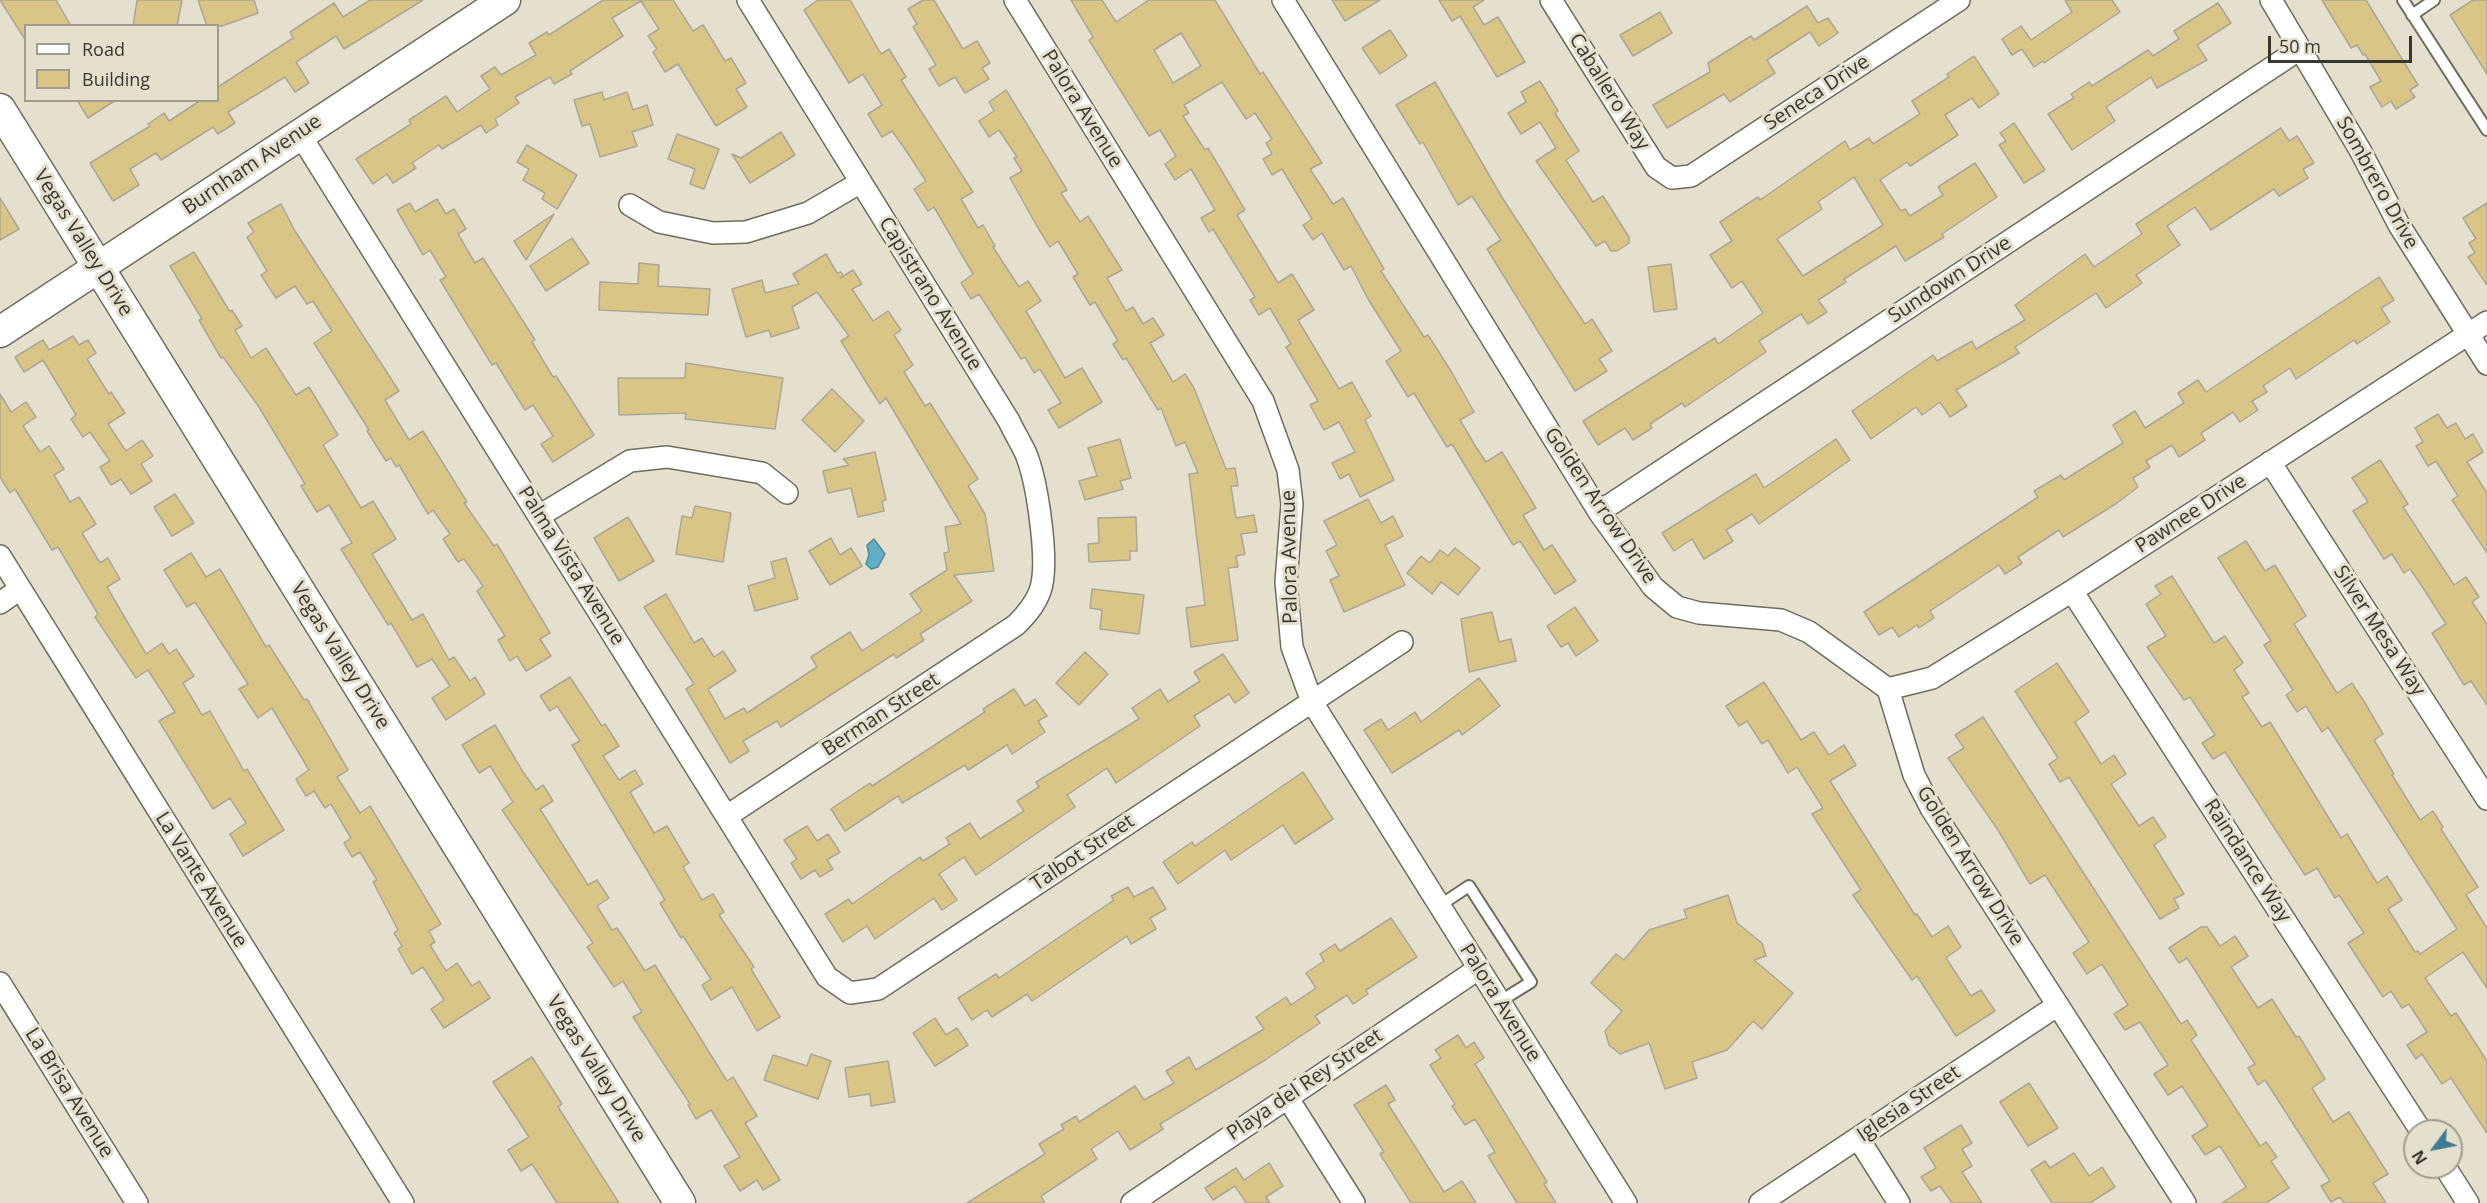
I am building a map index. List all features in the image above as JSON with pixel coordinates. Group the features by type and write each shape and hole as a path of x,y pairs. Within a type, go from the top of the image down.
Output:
{"street":[{"name":"Burnham Avenue","path":"0,332 299,133 505,0"},
{"name":"Capistrano Avenue","path":"748,0 1009,421 1026,456 1038,504 1043,559 1041,589 1032,609"},
{"name":"Palora Avenue","path":"1015,0 1263,401 1288,470 1292,504 1286,582 1292,647 1311,702 1626,1203"},
{"name":"Golden Arrow Drive","path":"1283,0 1599,512 1653,587 1677,607 1699,613 1781,620 1809,632 1888,689 1914,775 1931,808 2185,1203"},
{"name":"Caballero Way","path":"1551,0 1656,167 1672,178"},
{"name":"Seneca Drive","path":"1672,178 1691,176 1959,0"},
{"name":"Sombrero Drive","path":"2271,0 2360,150 2399,225 2487,364"},
{"name":"Sundown Drive","path":"1599,512 2300,49"},
{"name":"Vegas Valley Drive","path":"0,109 680,1203"},
{"name":"Palma Vista Avenue","path":"299,133 827,977 849,993"},
{"path":"630,205 659,222 713,233 746,232 808,213 861,182"},
{"name":"Pawnee Drive","path":"1888,689 1932,678 2072,591 2487,322"},
{"path":"539,516 630,461 667,458 762,473 787,493"},
{"name":"Silver Mesa Way","path":"2270,462 2487,799"},
{"name":"La Vante Avenue","path":"0,556 403,1203"},
{"path":"0,603 20,589"},
{"name":"Raindance Way","path":"2072,591 2413,1119"},
{"name":"Berman Street","path":"727,816 1016,625 1032,609"},
{"name":"Talbot Street","path":"849,993 878,989 1402,642"},
{"name":"Playa del Rey Street","path":"1132,1203 1478,969"},
{"name":"La Brisa Avenue","path":"0,983 137,1203"},
{"name":"Iglesia Street","path":"1760,1203 2058,1005"},
{"path":"1287,1097 1354,1203"},
{"path":"1858,1138 1899,1203"},
{"path":"2453,1179 2468,1203"}],"lane":[{"path":"2403,0 2487,130"},
{"path":"2412,15 2434,0"},
{"path":"1439,906 1469,886 1531,982 1499,1002"}],"water":[{"path":"874,539 885,554 878,567 871,569 866,564 869,555 867,545"}],"building":[{"path":"0,0 56,0 70,24 24,24 24,38"},
{"path":"137,0 182,0 177,24 133,24"},
{"path":"198,0 254,0 258,13 222,26 206,24"},
{"path":"370,0 423,0 344,49 336,36 296,62 309,83 295,92 285,77 228,112 235,123 218,134 213,127 161,160 156,153 130,169 139,185 113,201 90,163 150,126 148,124 164,113 169,121 198,102 219,102 219,86 293,38 290,32 334,3 343,17"},
{"path":"603,0 673,0 693,31 703,25 725,61 731,58 746,83 736,89 747,107 716,126 678,64 665,72 653,52 657,49 648,36 659,29 641,1 612,18 623,36 570,71 572,74 554,84 550,77 515,97 519,103 495,119 498,125 486,133 481,125 442,149 439,145 412,163 416,168 393,183 387,174 373,184 356,159 411,124 409,120 446,96 457,112 490,89 481,76 495,67 501,75 536,55 529,43 547,32 549,35"},
{"path":"818,0 850,0 881,54 889,49 906,77 901,80 973,192 961,199 978,228 983,225 995,246 993,247 1019,287 1028,281 1041,301 1026,311 1065,378 1082,368 1102,402 1059,428 1048,410 1061,403 1040,369 1034,373 1025,357 1021,359 979,294 971,299 961,283 973,274 934,207 928,211 914,189 926,181 892,131 882,137 868,114 882,105 863,74 849,83 804,10"},
{"path":"923,0 934,0 963,49 977,41 990,63 982,68 989,79 965,93 955,77 939,86 929,69 936,65 913,27 917,24 908,9"},
{"path":"1071,0 1102,0 1116,22 1149,0 1215,0 1260,74 1263,72 1322,163 1310,169 1333,204 1343,198 1384,269 1381,271 1424,337 1428,335 1451,371 1474,412 1460,420 1476,447 1486,462 1502,452 1536,508 1523,515 1544,550 1552,545 1576,581 1555,594 1520,541 1513,545 1452,444 1447,447 1414,393 1408,397 1386,361 1401,351 1368,299 1351,266 1344,270 1322,233 1313,240 1303,225 1312,219 1282,169 1272,175 1263,159 1272,154 1266,143 1272,139 1255,113 1246,119 1222,82 1184,105 1189,113 1183,116 1205,150 1208,148 1245,210 1237,215 1278,283 1292,274 1314,310 1298,320 1339,389 1352,382 1371,416 1365,420 1394,480 1360,497 1349,474 1340,479 1332,463 1355,452 1339,422 1324,430 1310,405 1318,401 1286,347 1291,344 1270,308 1259,315 1250,300 1255,297 1213,229 1209,232 1201,218 1215,210 1191,169 1175,180 1165,164 1176,156 1160,130 1149,136 1089,40 1093,37","holes":["1181,33 1201,66 1173,83 1154,50"]},
{"path":"1332,0 1380,0 1345,21"},
{"path":"1439,0 1484,0 1473,7 1484,25 1498,17 1525,62 1497,77 1460,16 1452,21"},
{"path":"2065,0 2112,0 2120,12 2044,63 2043,61 2034,67 2022,49 2012,55 2002,39 2021,26 2031,40 2072,12"},
{"path":"2322,0 2366,0 2418,85 2410,90 2415,97 2396,109 2391,101 2382,107 2370,87 2381,81 2357,45 2351,48"},
{"path":"2473,0 2487,0 2487,74 2450,15"},
{"path":"2218,3 2231,23 2197,45 2207,60 2157,88 2151,77 2106,107 2115,121 2072,150 2048,114 2074,98 2071,94 2089,82 2092,86 2148,50 2153,56 2179,39 2174,31"},
{"path":"1807,6 1818,23 1828,18 1838,33 1819,46 1810,32 1767,60 1775,73 1730,102 1724,94 1667,128 1653,105 1710,72 1708,63 1751,36 1754,40"},
{"path":"1660,12 1672,33 1633,56 1620,35"},
{"path":"1390,30 1407,56 1380,74 1362,48"},
{"path":"1974,56 1999,94 1979,108 1972,98 1945,115 1958,135 1910,166 1907,162 1880,180 1901,211 1905,209 1910,216 1943,195 1938,187 1975,163 1997,197 1942,234 1944,237 1905,261 1896,246 1844,279 1846,282 1818,300 1827,312 1808,324 1801,314 1759,341 1766,352 1685,407 1682,403 1650,424 1652,428 1633,440 1625,428 1598,445 1583,421 1715,338 1718,344 1763,313 1742,281 1732,288 1710,255 1732,241 1720,222 1758,197 1760,200 1845,141 1850,150 1869,138 1873,144 1920,114 1912,101 1949,77 1947,74","holes":["1854,177 1883,225 1803,276 1777,239 1822,209 1818,202"]},
{"path":"1540,81 1558,111 1555,113 1579,151 1566,160 1593,202 1603,196 1629,237 1629,243 1617,251 1611,251 1605,241 1596,246 1536,161 1556,148 1540,122 1521,134 1508,113 1526,102 1521,92"},
{"path":"1435,82 1503,199 1577,312 1585,324 1592,319 1612,351 1599,359 1607,371 1575,391 1487,249 1501,240 1472,196 1458,205 1423,142 1420,144 1396,105"},
{"path":"1006,90 1067,190 1061,193 1080,222 1088,216 1122,270 1107,278 1126,311 1133,307 1143,324 1153,318 1164,335 1150,343 1173,382 1185,374 1194,388 1226,469 1235,468 1238,486 1231,486 1236,518 1254,515 1257,532 1241,534 1245,554 1236,556 1238,567 1228,568 1238,640 1191,647 1186,608 1205,605 1189,474 1198,473 1185,442 1176,446 1161,408 1158,410 1126,358 1123,360 1113,344 1118,341 1095,302 1090,305 1073,277 1078,274 1058,241 1050,247 1038,228 1010,178 1022,171 1014,158 1017,157 999,130 989,137 979,121 994,111 989,102"},
{"path":"602,92 604,100 627,92 633,110 647,105 653,125 632,132 637,146 600,157 590,124 582,126 574,100"},
{"path":"78,102 113,102 88,118"},
{"path":"2014,123 2045,170 2024,183 1999,145 2006,141 2000,133"},
{"path":"2281,128 2289,141 2297,136 2314,163 2303,169 2308,178 2279,196 2274,189 2211,230 2195,207 2167,226 2180,245 2136,275 2142,283 2106,308 2096,293 2015,347 2019,353 1956,390 1967,406 1950,417 1940,402 1922,415 1916,407 1871,439 1852,411 1933,355 1937,361 1972,341 1976,349 2025,320 2015,305 2085,254 2094,267 2142,234 2136,224"},
{"path":"781,132 795,155 750,183 732,154 741,158"},
{"path":"677,134 719,149 704,189 690,184 695,169 668,159"},
{"path":"527,145 577,175 557,209 542,199 545,193 523,180 529,169 517,162"},
{"path":"0,198 19,229 0,240"},
{"path":"437,199 446,214 454,209 466,229 458,234 475,263 483,258 535,340 532,342 553,377 556,376 594,435 553,462 541,444 553,436 533,405 525,410 496,363 492,365 440,280 446,277 430,250 423,255 397,210 410,203 415,212"},
{"path":"2487,203 2487,285 2468,257 2475,253 2469,243 2476,239 2463,218"},
{"path":"281,204 295,231 399,391 385,400 409,440 423,431 467,502 464,503 494,546 497,544 550,633 540,639 551,656 526,671 517,656 510,661 498,640 505,636 477,591 483,586 464,559 458,562 443,539 450,534 433,510 428,514 399,465 396,467 391,458 386,461 314,343 332,331 313,301 307,304 295,286 276,298 261,275 267,271 247,237 254,232 248,223"},
{"path":"554,214 526,260 514,241"},
{"path":"572,238 589,263 546,291 530,266"},
{"path":"194,252 230,312 232,310 242,326 235,330 251,358 266,348 296,395 309,387 338,435 323,445 361,508 373,501 396,539 372,554 412,620 423,614 449,660 454,657 470,681 475,677 485,694 446,720 432,698 450,686 432,659 417,667 391,623 388,625 341,549 352,543 329,505 317,512 301,486 305,484 259,407 223,357 221,358 199,320 202,319 170,266"},
{"path":"826,254 837,273 841,272 843,276 840,278 853,270 862,284 852,289 873,321 888,311 901,330 894,335 913,365 904,372 925,406 930,403 978,479 968,486 985,514 994,571 954,575 972,601 920,634 924,640 896,658 894,654 781,727 777,721 743,741 749,751 730,763 686,689 694,684 644,607 666,594 694,643 702,638 714,657 723,651 736,671 708,689 725,719 744,708 747,713 817,667 811,657 850,632 862,651 922,611 910,594 947,570 944,553 949,552 945,527 961,524 886,398 880,404 866,382 841,341 849,336 817,292 792,307 799,328 771,337 769,330 746,337 732,289 762,280 765,293 799,284 793,274"},
{"path":"639,263 659,265 658,286 710,289 708,315 599,310 600,282 638,284"},
{"path":"1671,264 1677,309 1654,312 1648,267"},
{"path":"2379,277 2394,300 2381,308 2390,322 2357,344 2354,340 2296,379 2290,368 2263,386 2267,392 2252,401 2258,410 2240,422 2233,412 2201,433 2205,440 2179,457 2172,445 2146,461 2150,467 2133,478 2138,487 2117,503 2063,537 2059,530 2018,557 2022,563 2005,574 1999,565 1930,611 1934,618 1919,628 1917,625 1899,637 1892,627 1879,635 1864,612 2038,497 2034,491 2061,475 2064,480 2123,443 2113,425 2135,411 2145,428 2184,403 2178,393 2198,380 2206,392"},
{"path":"73,336 79,345 88,340 96,353 87,359 109,394 111,392 125,413 108,424 126,451 142,440 153,456 141,464 152,481 131,494 121,479 111,485 100,467 110,461 90,432 83,437 71,419 76,415 43,360 24,372 15,357 43,340 49,350"},
{"path":"686,363 783,378 775,429 685,419 686,413 619,415 618,378 685,378"},
{"path":"832,389 864,421 835,452 802,420"},
{"path":"0,394 11,412 26,402 36,417 23,426 40,452 49,446 64,469 54,475 70,502 79,497 96,524 82,533 100,563 108,558 120,579 107,587 146,654 162,643 169,654 176,649 194,676 183,683 202,715 210,711 244,771 247,769 284,830 243,856 230,834 246,823 230,798 213,809 159,721 175,712 148,670 136,678 95,617 98,614 58,547 52,550 15,489 10,493 0,477"},
{"path":"2438,414 2447,428 2456,423 2465,439 2473,434 2483,452 2467,462 2487,493 2487,553 2452,500 2458,496 2436,461 2428,466 2416,446 2423,442 2415,428"},
{"path":"1120,439 1131,478 1120,481 1123,489 1085,500 1079,481 1097,476 1088,448"},
{"path":"1836,439 1850,460 1759,524 1752,514 1726,530 1733,541 1704,559 1692,539 1674,551 1662,533 1756,474 1764,488"},
{"path":"875,452 886,500 882,501 884,511 858,517 851,488 828,493 823,471 849,465 843,459"},
{"path":"2380,460 2408,504 2403,507 2454,585 2466,577 2479,597 2472,602 2487,624 2487,705 2471,681 2464,685 2432,633 2446,624 2420,583 2410,569 2404,573 2392,554 2384,559 2353,511 2368,502 2352,478"},
{"path":"175,494 194,523 172,536 154,507"},
{"path":"1368,499 1381,523 1393,516 1403,536 1385,545 1405,585 1344,612 1330,580 1339,576 1326,551 1337,545 1324,521"},
{"path":"695,506 731,513 723,562 676,554 682,516 692,518"},
{"path":"628,517 654,561 619,581 594,538"},
{"path":"1136,517 1137,551 1130,551 1130,560 1089,562 1088,544 1099,543 1098,518"},
{"path":"831,538 840,555 851,548 862,566 830,585 809,551"},
{"path":"2246,541 2265,571 2275,565 2306,616 2294,624 2337,693 2352,683 2365,703 2383,734 2374,740 2394,774 2392,775 2420,820 2433,811 2443,827 2441,829 2478,887 2466,895 2487,928 2487,988 2463,952 2425,978 2451,1016 2456,1013 2487,1061 2487,1133 2451,1078 2442,1084 2422,1054 2416,1059 2407,1045 2427,1032 2409,1004 2402,1008 2391,991 2383,997 2348,943 2364,933 2339,895 2335,898 2317,868 2305,875 2225,752 2213,759 2202,743 2215,735 2190,697 2184,700 2147,647 2166,636 2146,604 2161,594 2155,586 2172,576 2214,643 2225,636 2243,663 2234,670 2249,693 2242,697 2262,727 2270,722 2341,838 2347,834 2377,883 2387,876 2402,900 2388,909 2415,952 2418,951 2420,954 2457,929 2328,727 2322,732 2306,706 2297,712 2286,695 2293,690 2264,645 2271,641 2218,558"},
{"path":"1455,548 1480,568 1458,595 1441,582 1432,594 1407,573 1421,556 1430,563 1440,550 1448,556"},
{"path":"191,553 206,577 220,569 266,647 269,645 304,700 307,699 348,770 337,777 360,813 370,806 441,924 429,931 435,942 430,945 446,971 457,963 472,986 479,981 490,998 444,1028 431,1009 444,1000 423,967 412,974 398,949 402,946 394,933 398,930 373,882 377,880 360,852 352,857 344,843 351,838 331,804 325,808 314,791 306,796 296,779 309,770 272,708 258,718 239,689 248,684 195,602 187,607 164,570"},
{"path":"786,558 798,599 755,611 748,586 775,578 771,562"},
{"path":"1092,589 1144,595 1139,634 1100,629 1102,610 1090,608"},
{"path":"1575,607 1598,641 1576,656 1568,643 1561,647 1547,626"},
{"path":"1492,612 1499,642 1511,639 1516,661 1469,672 1461,619"},
{"path":"1085,652 1108,674 1079,705 1056,683"},
{"path":"1223,654 1249,693 1235,703 1229,694 1194,716 1200,726 1116,783 1107,768 1067,795 1075,807 976,875 964,857 939,874 957,900 942,910 934,898 875,939 867,926 843,942 825,914 849,899 852,904 920,857 923,861 950,844 946,838 970,823 980,839 1024,811 1017,801 1039,787 1036,782 1139,719 1132,708 1160,689 1168,702 1200,681 1194,672"},
{"path":"2057,663 2089,712 2075,722 2101,764 2114,755 2126,774 2111,784 2139,826 2153,817 2166,837 2154,845 2184,894 2174,899 2179,908 2160,919 2069,777 2060,782 2049,764 2058,758 2015,691"},
{"path":"570,677 602,726 605,724 619,746 603,756 619,780 635,770 643,784 630,792 654,833 667,826 689,863 683,867 702,900 713,894 724,912 719,915 754,967 751,969 780,1017 757,1031 732,987 711,1000 702,985 711,979 683,936 681,938 660,903 665,900 572,745 580,741 557,706 550,711 540,696"},
{"path":"1479,678 1500,706 1462,735 1459,730 1392,773 1364,730 1381,719 1388,730 1415,712 1421,722"},
{"path":"1764,682 1801,740 1814,732 1829,755 1844,745 1856,765 1830,781 1915,915 1917,914 1932,937 1948,926 1961,947 1946,958 1971,996 1981,990 1995,1011 1956,1036 1917,976 1912,980 1853,895 1861,890 1812,814 1823,808 1797,767 1788,773 1768,740 1762,744 1747,721 1739,726 1726,706"},
{"path":"1014,689 1025,706 1035,699 1047,716 1038,721 1045,732 1012,754 1007,745 968,770 965,765 902,803 898,796 845,831 831,809 870,783 872,786 985,712 983,709"},
{"path":"1983,717 2181,1024 2187,1020 2197,1035 2191,1040 2260,1146 2266,1142 2277,1157 2271,1161 2289,1188 2266,1203 2222,1203 2246,1187 2220,1146 2205,1155 2192,1136 2208,1126 2182,1086 2168,1095 2154,1074 2168,1065 2140,1022 2125,1030 2114,1014 2128,1005 2102,964 2087,974 2073,953 2089,942 2045,875 2030,884 1998,830 1948,758 1964,748 1955,735"},
{"path":"495,725 536,790 543,785 553,801 540,809 588,885 597,880 609,898 597,906 612,930 617,928 645,971 655,965 727,1081 733,1077 757,1116 745,1123 780,1180 763,1190 757,1180 740,1191 724,1166 740,1157 711,1110 696,1119 688,1105 690,1104 633,1017 642,1012 623,981 614,987 587,947 593,943 502,810 513,802 490,766 479,773 462,745"},
{"path":"1303,772 1333,819 1295,844 1283,825 1231,860 1225,850 1178,884 1163,862 1192,842 1195,846"},
{"path":"807,826 817,841 828,834 840,852 827,860 833,869 820,877 815,870 801,879 791,863 797,859 784,840"},
{"path":"1128,887 1134,897 1153,887 1166,909 1150,918 1156,929 1131,944 1127,936 1032,1001 1027,994 992,1017 987,1010 972,1020 958,998 996,974 999,978 1114,900 1111,896"},
{"path":"1728,895 1737,923 1762,943 1766,956 1754,960 1793,993 1762,1029 1753,1021 1727,1050 1692,1062 1697,1078 1665,1089 1649,1043 1620,1054 1609,1045 1605,1031 1622,1011 1591,983 1616,954 1624,960 1649,930 1687,918 1684,910"},
{"path":"1391,918 1417,957 1366,990 1368,994 1353,1004 1347,995 1315,1016 1320,1023 1265,1060 1160,1124 1163,1129 1130,1150 1118,1131 1091,1149 1097,1159 1041,1196 1045,1203 967,1203 1045,1154 1039,1144 1064,1129 1061,1125 1076,1116 1079,1122 1135,1086 1144,1100 1174,1083 1166,1071 1189,1057 1196,1070 1264,1029 1256,1017 1286,997 1291,1005 1316,988 1306,973 1324,961 1320,954 1335,944 1340,951"},
{"path":"2201,927 2207,927 2220,946 2235,936 2248,956 2231,967 2258,1008 2272,999 2296,1037 2299,1036 2325,1079 2312,1088 2333,1122 2349,1112 2388,1174 2373,1183 2386,1203 2344,1203 2340,1197 2331,1202 2321,1186 2330,1181 2265,1080 2258,1085 2248,1068 2255,1064 2187,958 2179,963 2169,948"},
{"path":"935,1018 946,1035 957,1028 968,1045 935,1066 913,1033"},
{"path":"1458,1035 1466,1048 1474,1042 1484,1058 1475,1064 1547,1182 1544,1184 1556,1203 1517,1203 1488,1156 1495,1152 1475,1119 1465,1125 1452,1106 1455,1104 1430,1065 1441,1058 1435,1050"},
{"path":"811,1054 831,1061 818,1099 764,1080 773,1055 807,1066"},
{"path":"532,1057 562,1104 558,1107 619,1203 557,1203 532,1164 521,1171 508,1150 529,1137 493,1082"},
{"path":"888,1061 895,1102 871,1106 870,1094 849,1097 845,1068"},
{"path":"2029,1083 2058,1128 2028,1146 2000,1102"},
{"path":"1386,1085 1395,1100 1388,1104 1444,1192 1462,1181 1476,1203 1411,1203 1380,1154 1384,1152 1354,1105"},
{"path":"1961,1125 1972,1143 1962,1149 1972,1166 1962,1172 1982,1203 1952,1203 1940,1186 1931,1191 1921,1177 1936,1168 1924,1148"},
{"path":"2074,1153 2089,1176 2102,1167 2115,1187 2090,1203 2052,1203 2031,1170 2045,1161 2050,1168"},
{"path":"1269,1163 1283,1186 1266,1197 1270,1203 1246,1203 1235,1186 1213,1200 1205,1188 1236,1168 1244,1180"}]}
